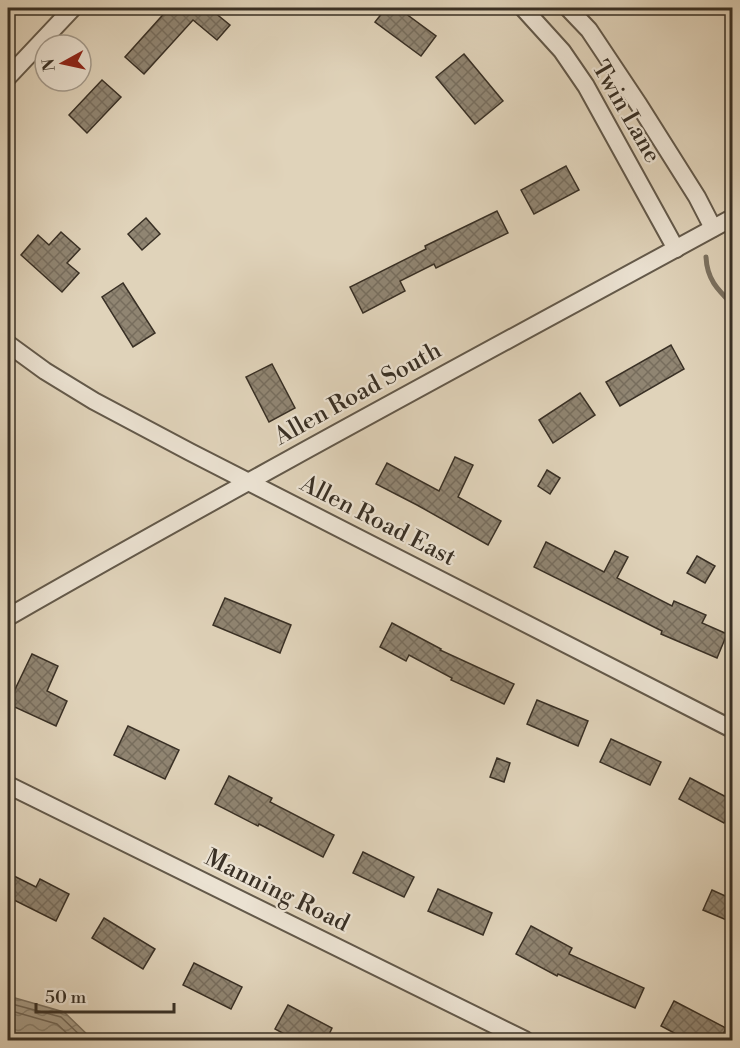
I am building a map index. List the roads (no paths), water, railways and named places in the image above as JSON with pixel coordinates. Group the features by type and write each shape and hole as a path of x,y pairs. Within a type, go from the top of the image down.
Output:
{"street":[{"path":"8,77 73,8"},
{"name":"Twin Lane","path":"523,8 562,51 586,86 676,249"},
{"name":"Twin Lane","path":"568,8 589,30 639,105 698,197 713,228"},
{"name":"Allen Road South","path":"8,617 135,544 732,218"},
{"name":"Allen Road East","path":"8,344 45,371 94,401 190,453 732,729"},
{"name":"Manning Road","path":"8,785 525,1041"}],"water":[{"path":"8,996 64,1012 93,1040 8,1040"}],"waterway":[{"path":"706,257 708,272 714,283 732,304"}]}
